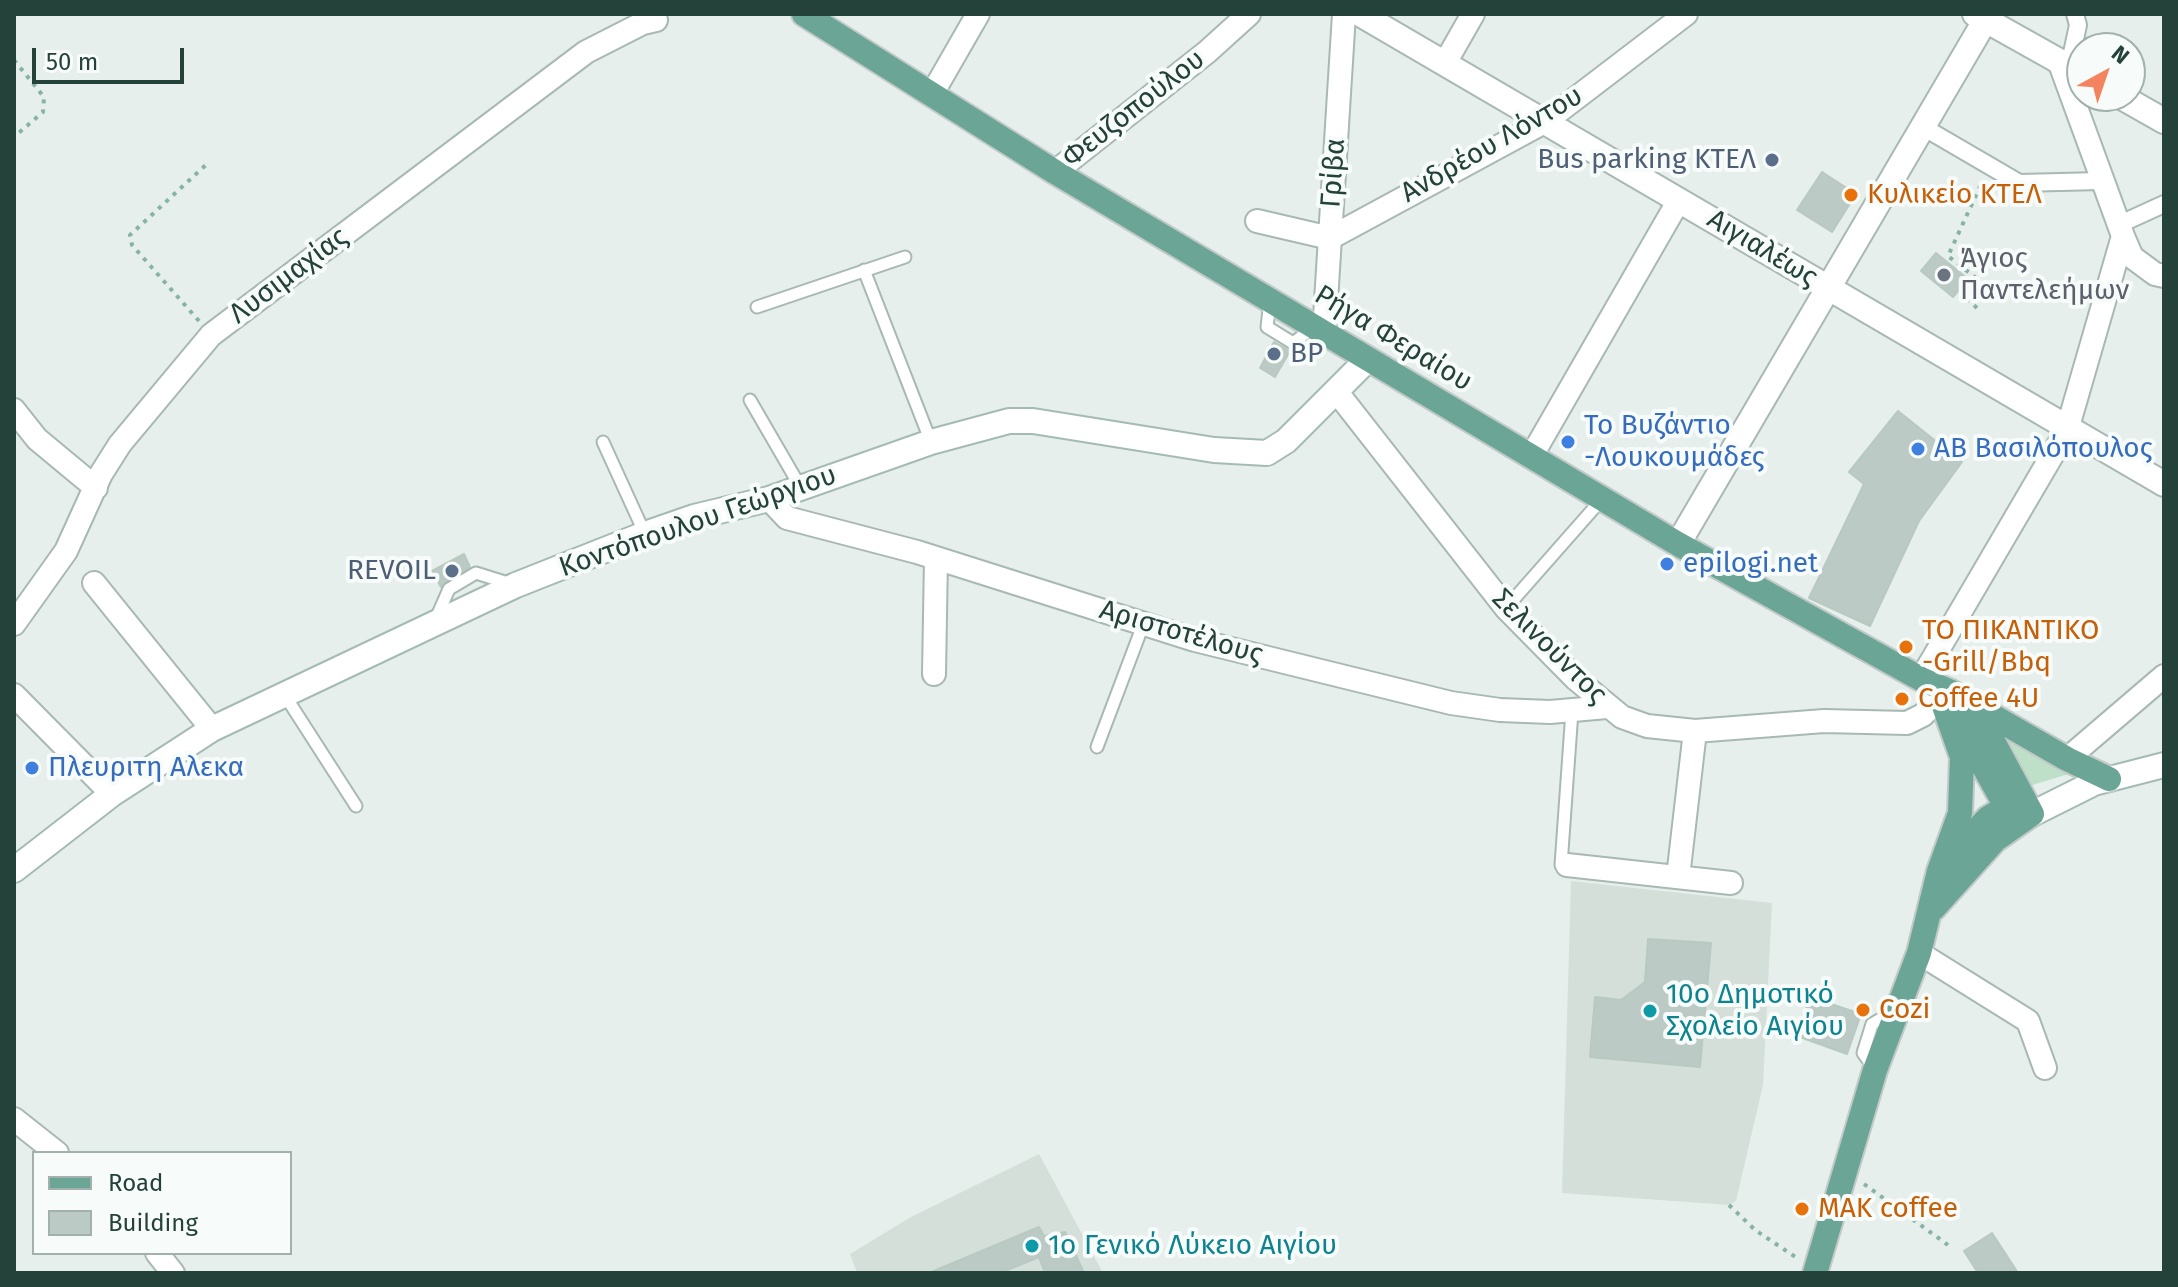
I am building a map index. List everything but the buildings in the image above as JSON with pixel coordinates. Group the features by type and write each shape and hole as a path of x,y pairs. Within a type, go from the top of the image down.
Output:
{"main road":[{"name":"Ρήγα Φεραίου","path":"804,14 1055,172 1367,360 1678,544 1921,679"},
{"path":"1921,679 1988,732 2019,810"},
{"path":"1947,702 2067,759 2102,781"},
{"path":"1815,1272 1875,1070 1919,953 1939,871 1960,813 1964,783 1962,757 1947,702"},
{"path":"1939,871 1976,829 2019,810"},
{"path":"1930,913 2019,810"}],"street":[{"path":"932,94 978,14"},
{"name":"Φευζοπούλου","path":"1055,172 1207,52 1249,14"},
{"name":"Γρίβα","path":"1320,330 1330,238 1344,14"},
{"name":"Αιγιαλέως","path":"1360,14 2164,484"},
{"path":"1445,63 1473,14"},
{"name":"Ανδρέου Λόντου","path":"1330,238 1546,121 1686,14"},
{"path":"1678,544 1923,127 1983,16 2066,65"},
{"name":"Λυσιμαχίας","path":"14,624 66,551 120,444 211,335 586,52 643,23 656,20"},
{"path":"2146,111 2164,121"},
{"path":"2082,112 2101,181 2132,257 2155,274 2164,276"},
{"path":"1923,127 2011,180 2027,185 2101,181"},
{"path":"1531,457 1679,200"},
{"path":"1921,679 2067,430 2120,230 2164,204"},
{"path":"1257,221 1330,238"},
{"name":"Κοντόπουλου Γεώργιου","path":"14,870 112,794 212,729 516,585 645,534 694,517 801,489 931,442 994,424 1033,421 1214,450 1267,453 1286,441 1367,360"},
{"name":"Σελινούντος","path":"1336,391 1506,608 1607,707 1647,726 1695,731 1824,721 1907,723 1947,702"},
{"path":"14,410 37,439 96,488"},
{"name":"Αριστοτέλους","path":"769,499 787,518 936,558 1143,625 1451,703 1500,710 1572,711 1607,707"},
{"path":"934,674 936,558"},
{"path":"94,583 212,729"},
{"path":"2067,759 2164,676"},
{"path":"14,695 112,794"},
{"path":"1678,877 1695,731"},
{"path":"2019,810 2054,788 2102,781 2164,765"},
{"path":"1567,865 1731,883"},
{"path":"1919,953 2028,1021 2045,1068"},
{"path":"14,1119 54,1151"},
{"path":"159,1255 173,1273"}],"lane":[{"path":"757,307 905,257"},
{"path":"864,270 931,442"},
{"path":"750,400 801,489"},
{"path":"603,442 645,534"},
{"path":"1506,608 1602,499"},
{"path":"1097,747 1143,625"},
{"path":"284,694 356,806"},
{"path":"1567,865 1561,865 1572,711"}],"path":[{"path":"14,60 44,97 43,112 14,137"},
{"path":"209,162 130,235 132,245 211,335"},
{"path":"1977,308 1963,295 1976,278 1948,256 1989,167"},
{"path":"1846,1171 1948,1245"},
{"path":"1729,1205 1755,1230 1815,1272"}],"shaded area":[{"path":"1571,881 1772,903 1763,1085 1736,1201 1729,1205 1562,1193"},
{"path":"1039,1154 1103,1273 857,1273 850,1254 911,1217"}],"green space":[{"path":"2000,732 2072,773 2029,786"}],"place":[{"name":"Bus parking ΚΤΕΛ","path":"1772,160"},
{"name":"Κυλικείο ΚΤΕΛ","path":"1851,195"},
{"name":"Άγιος Παντελεήμων","path":"1944,275"},
{"name":"BP","path":"1274,354"},
{"name":"Το Βυζάντιο -Λουκουμάδες","path":"1568,442"},
{"name":"ΑΒ Βασιλόπουλος","path":"1918,449"},
{"name":"epilogi.net","path":"1667,564"},
{"name":"REVOIL","path":"452,571"},
{"name":"ΤΟ ΠΙΚΑΝΤΙΚΟ -Grill/Bbq","path":"1906,647"},
{"name":"Coffee 4U","path":"1902,699"},
{"name":"Πλευριτη Αλεκα","path":"32,768"},
{"name":"Cozi","path":"1863,1010"},
{"name":"10o Δημοτικό Σχολείο Αιγίου","path":"1650,1011"},
{"name":"ΜΑΚ coffee","path":"1802,1209"},
{"name":"1o Γενικό Λύκειο Αιγίου","path":"1032,1246"}]}
